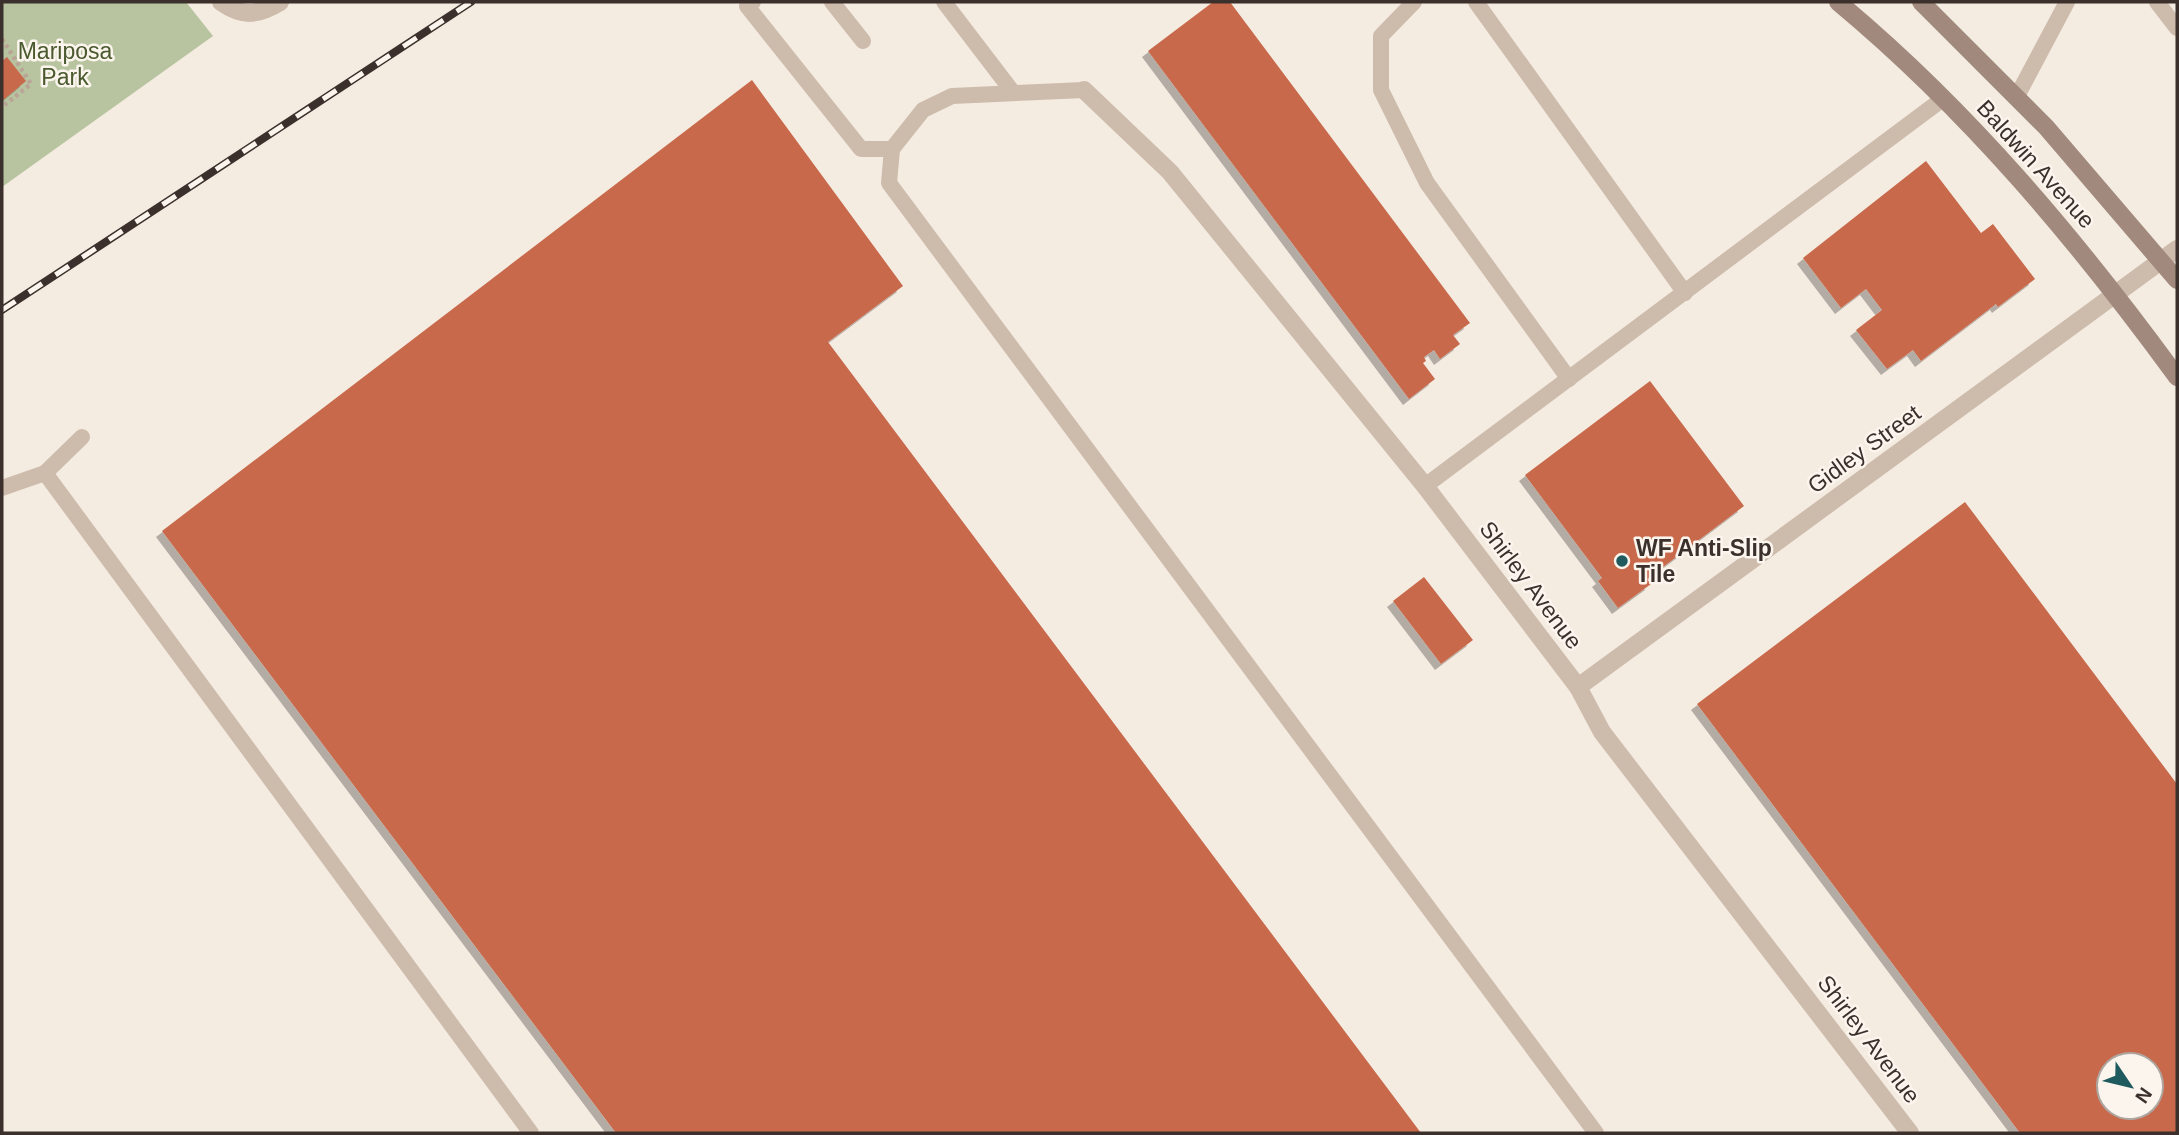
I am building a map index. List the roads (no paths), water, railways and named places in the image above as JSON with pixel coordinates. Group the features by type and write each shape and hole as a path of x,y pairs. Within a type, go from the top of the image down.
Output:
{"main road":[{"name":"Baldwin Avenue","path":"1838,2 1944,99 2020,177 2115,294 2177,377"},
{"name":"Baldwin Avenue","path":"1921,2 2016,97 2177,280"}],"street":[{"path":"221,2 237,13 256,14 279,2"},
{"name":"Shirley Avenue","path":"1084,90 1170,172 1425,486 1578,687 1602,732 1910,1133"},
{"name":"Gidley Street","path":"1578,687 2177,249"}],"lane":[{"path":"753,2 747,6 862,149 892,149"},
{"path":"832,2 863,41"},
{"path":"944,2 1012,91"},
{"path":"1414,2 1381,36 1381,90 1427,183 1569,379"},
{"path":"1476,2 1685,293"},
{"path":"2016,97 2067,2"},
{"path":"2157,2 2177,28"},
{"path":"1084,90 1012,91 952,96 922,110 892,149 890,183 1596,1133"},
{"path":"1425,486 1944,99"},
{"path":"2,488 45,473 82,437"},
{"path":"45,473 531,1133"}],"railway":[{"path":"2,310 471,2"}],"place":[{"name":"WF Anti-Slip Tile","path":"1622,561"}],"park label":[{"name":"Mariposa Park","path":"65,64"}]}
